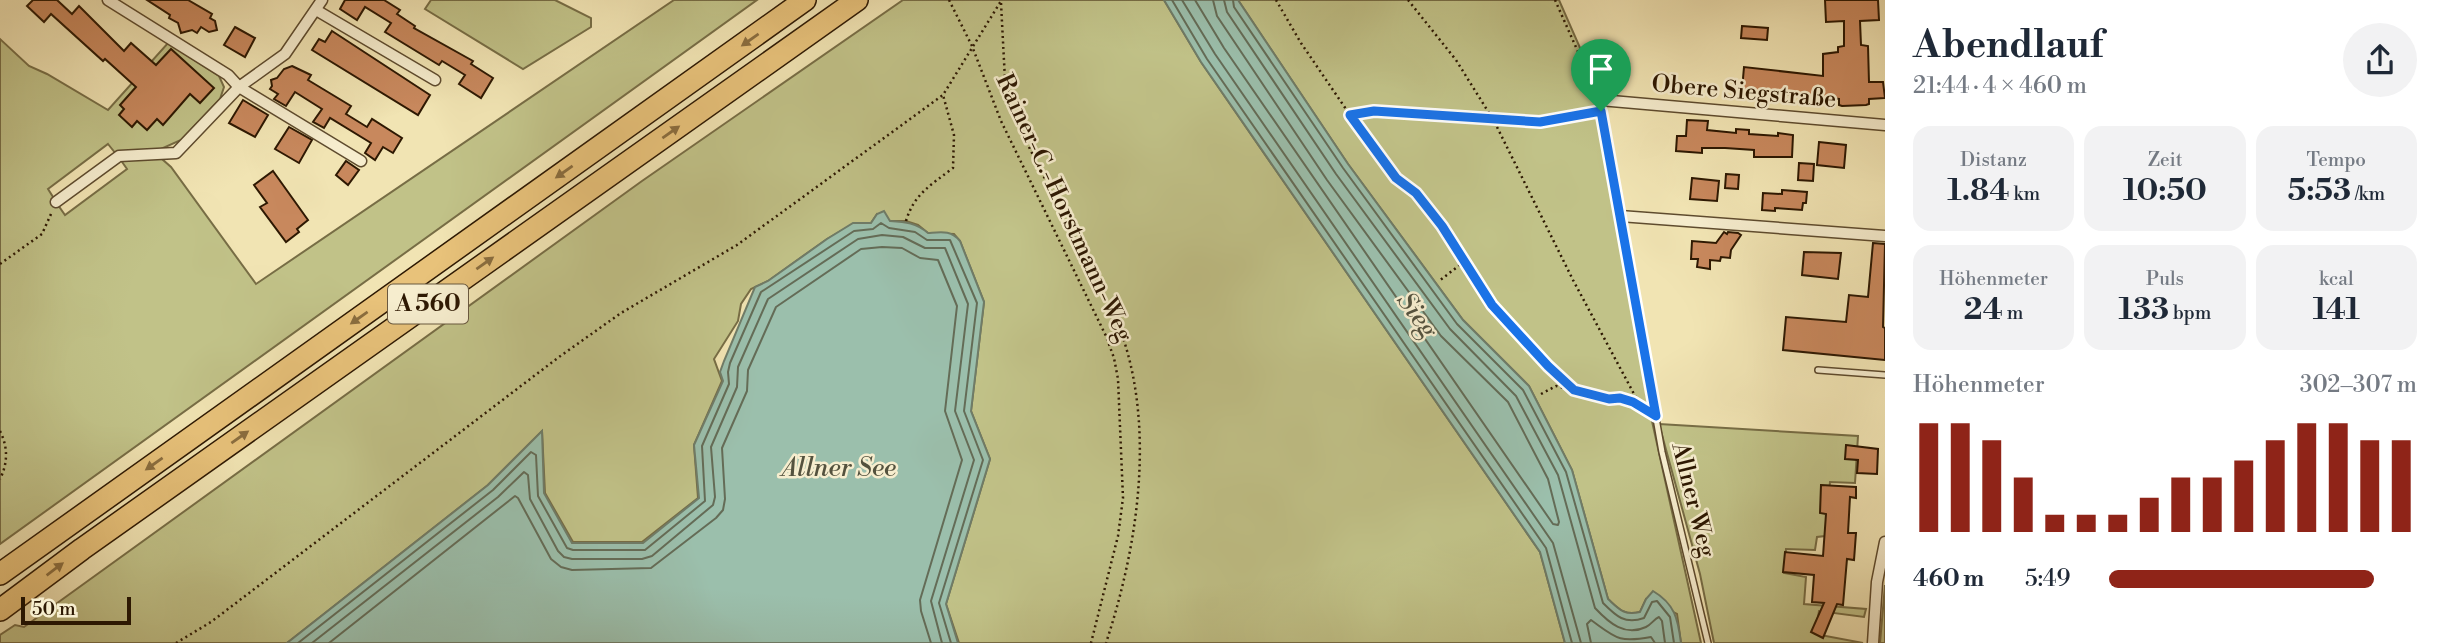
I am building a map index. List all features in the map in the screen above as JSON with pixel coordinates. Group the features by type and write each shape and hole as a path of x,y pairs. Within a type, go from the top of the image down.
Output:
{"highway":[{"name":"A 560","path":"0,574 805,0"},
{"name":"A 560","path":"0,610 82,549 857,0"}],"street":[{"path":"108,0 228,75 239,87 361,161"},
{"path":"56,202 119,156 176,153 239,87 285,54 319,5 435,80"},
{"name":"Obere Siegstraße","path":"1601,108 1885,125"},
{"path":"1620,216 1885,236"},
{"path":"1873,643 1877,582 1885,542"}],"lane":[{"name":"Allner Weg","path":"1601,108 1662,452 1708,643"},
{"path":"1818,370 1885,375"}],"path":[{"name":"Rainer-C.-Horstmann-Weg","path":"949,0 972,46 1000,121 1107,336 1114,358 1122,439 1123,498 1118,536 1091,643"},
{"path":"176,643 211,622 509,393 600,327 737,245 943,95 1001,0"},
{"path":"1001,0 1005,80 1019,127 1120,329 1136,387 1140,475 1134,539 1115,618 1106,643"},
{"path":"1276,0 1301,43 1350,115 1396,178 1416,193 1465,261 1492,305 1574,390"},
{"path":"1408,0 1456,60 1488,108 1573,280 1641,407"},
{"path":"1350,115 1374,111 1540,122 1601,108 1555,0"},
{"path":"906,222 918,195 953,168 954,135 943,95"},
{"path":"0,264 42,234 56,202"},
{"path":"1439,281 1465,261"},
{"path":"1541,394 1556,386 1609,399 1620,398 1656,416"},
{"path":"0,431 5,441 7,466 0,479"}],"green space":[{"path":"431,0 555,0 591,18 591,27 523,69 425,9"},
{"path":"674,0 757,0 0,544 0,39 29,66 108,110 168,43 219,76 224,87 220,99 181,140 154,152 171,167 256,284","holes":["108,144 116,154 55,200 48,189","120,159 127,169 65,215 58,205"]},
{"path":"903,0 1164,0 1201,62 1540,552 1565,643 959,643 946,604 990,459 971,411 984,302 960,241 954,234 928,233 918,225 906,221 890,221 877,214 871,223 853,224 768,281 751,289 741,304 738,321 714,359 722,381 694,445 698,498 642,542 573,542 545,493 542,431 488,485 287,643 0,643 0,635 15,625 24,627 642,181"},
{"path":"1238,0 1559,0 1595,82 1604,96 1599,109 1648,403 1701,643 1681,643 1677,614 1646,599 1640,612 1630,613 1622,611 1608,599 1572,470 1529,386 1463,320 1348,164"},
{"path":"1659,424 1858,436 1855,483 1830,482 1825,536 1817,537 1815,550 1786,549 1784,573 1806,577 1804,604 1866,609 1864,617 1819,611 1815,634 1863,643 1714,643 1700,574"},
{"path":"1885,585 1885,643 1880,643"}],"water":[{"name":"Sieg","path":"1164,0 1238,0 1348,164 1463,320 1529,386 1572,470 1608,599 1622,611 1640,612 1653,591 1671,607 1681,643 1565,643 1540,552 1201,62"},
{"name":"Allner See","path":"884,211 890,221 910,224 928,233 946,232 957,237 984,302 971,411 990,459 946,604 958,643 287,643 488,485 542,431 544,493 572,543 643,543 699,498 694,445 723,381 720,372 755,287 853,223 871,223 877,214"}],"building":[{"path":"33,0 57,0 72,14 79,6 124,51 131,43 156,65 171,49 214,88 200,103 190,94 163,125 157,119 147,130 137,121 132,127 119,115 124,109 120,105 136,87 51,14 44,22 27,6"},
{"path":"147,0 188,0 212,14 210,18 215,21 217,30 209,32 201,27 197,33 192,30 181,33 178,23 169,18 170,15"},
{"path":"345,0 384,0 400,10 397,14 415,26 414,28 473,61 471,64 493,78 481,98 459,84 465,75 442,61 439,65 385,32 391,23 365,7 357,20 340,9"},
{"path":"1825,0 1878,0 1879,20 1860,21 1861,45 1868,46 1869,82 1883,82 1885,98 1869,99 1869,104 1866,105 1842,106 1839,105 1839,99 1742,90 1744,67 1823,76 1823,54 1838,52 1838,47 1844,46 1844,21 1826,22"},
{"path":"1742,26 1768,28 1767,40 1741,38"},
{"path":"235,27 255,38 245,57 224,45"},
{"path":"332,31 430,95 418,115 312,50 319,39 325,42"},
{"path":"292,66 311,75 308,80 351,106 346,114 367,127 372,119 402,138 393,153 383,147 375,160 365,153 371,143 330,118 324,128 313,122 322,109 295,92 286,106 274,99 278,94 270,89 271,80"},
{"path":"243,100 268,115 255,137 229,123"},
{"path":"1687,120 1708,121 1707,130 1736,133 1736,129 1749,130 1749,134 1793,135 1792,157 1754,157 1754,150 1725,148 1702,148 1702,153 1676,151 1677,136 1686,136"},
{"path":"289,127 312,140 299,163 275,149"},
{"path":"1819,142 1846,145 1844,168 1817,165"},
{"path":"346,161 359,170 348,185 336,175"},
{"path":"1799,163 1814,164 1813,181 1798,180"},
{"path":"273,171 308,220 297,229 299,232 286,242 260,207 267,203 254,185"},
{"path":"1726,174 1739,175 1738,189 1725,188"},
{"path":"1692,178 1719,181 1717,201 1690,199"},
{"path":"1782,190 1807,192 1802,210 1762,210 1763,193 1782,194"},
{"path":"1724,232 1741,235 1731,250 1730,258 1710,260 1710,269 1697,267 1698,259 1691,259 1692,241 1716,243"},
{"path":"1873,243 1885,244 1885,360 1783,350 1786,317 1846,322 1849,295 1868,297"},
{"path":"1804,252 1841,253 1838,279 1802,275"},
{"path":"1846,445 1878,449 1877,474 1857,473 1858,460 1845,459"},
{"path":"1821,485 1856,487 1856,498 1850,497 1848,533 1856,533 1854,560 1847,559 1843,605 1837,604 1823,638 1811,632 1824,603 1812,602 1814,575 1783,572 1785,552 1823,556 1826,514 1820,513"}],"route":[{"path":"1374,111 1540,122 1601,111 1656,416 1633,402 1574,390 1548,366 1492,305 1442,226 1416,193 1396,178 1350,115 1374,111"}]}
